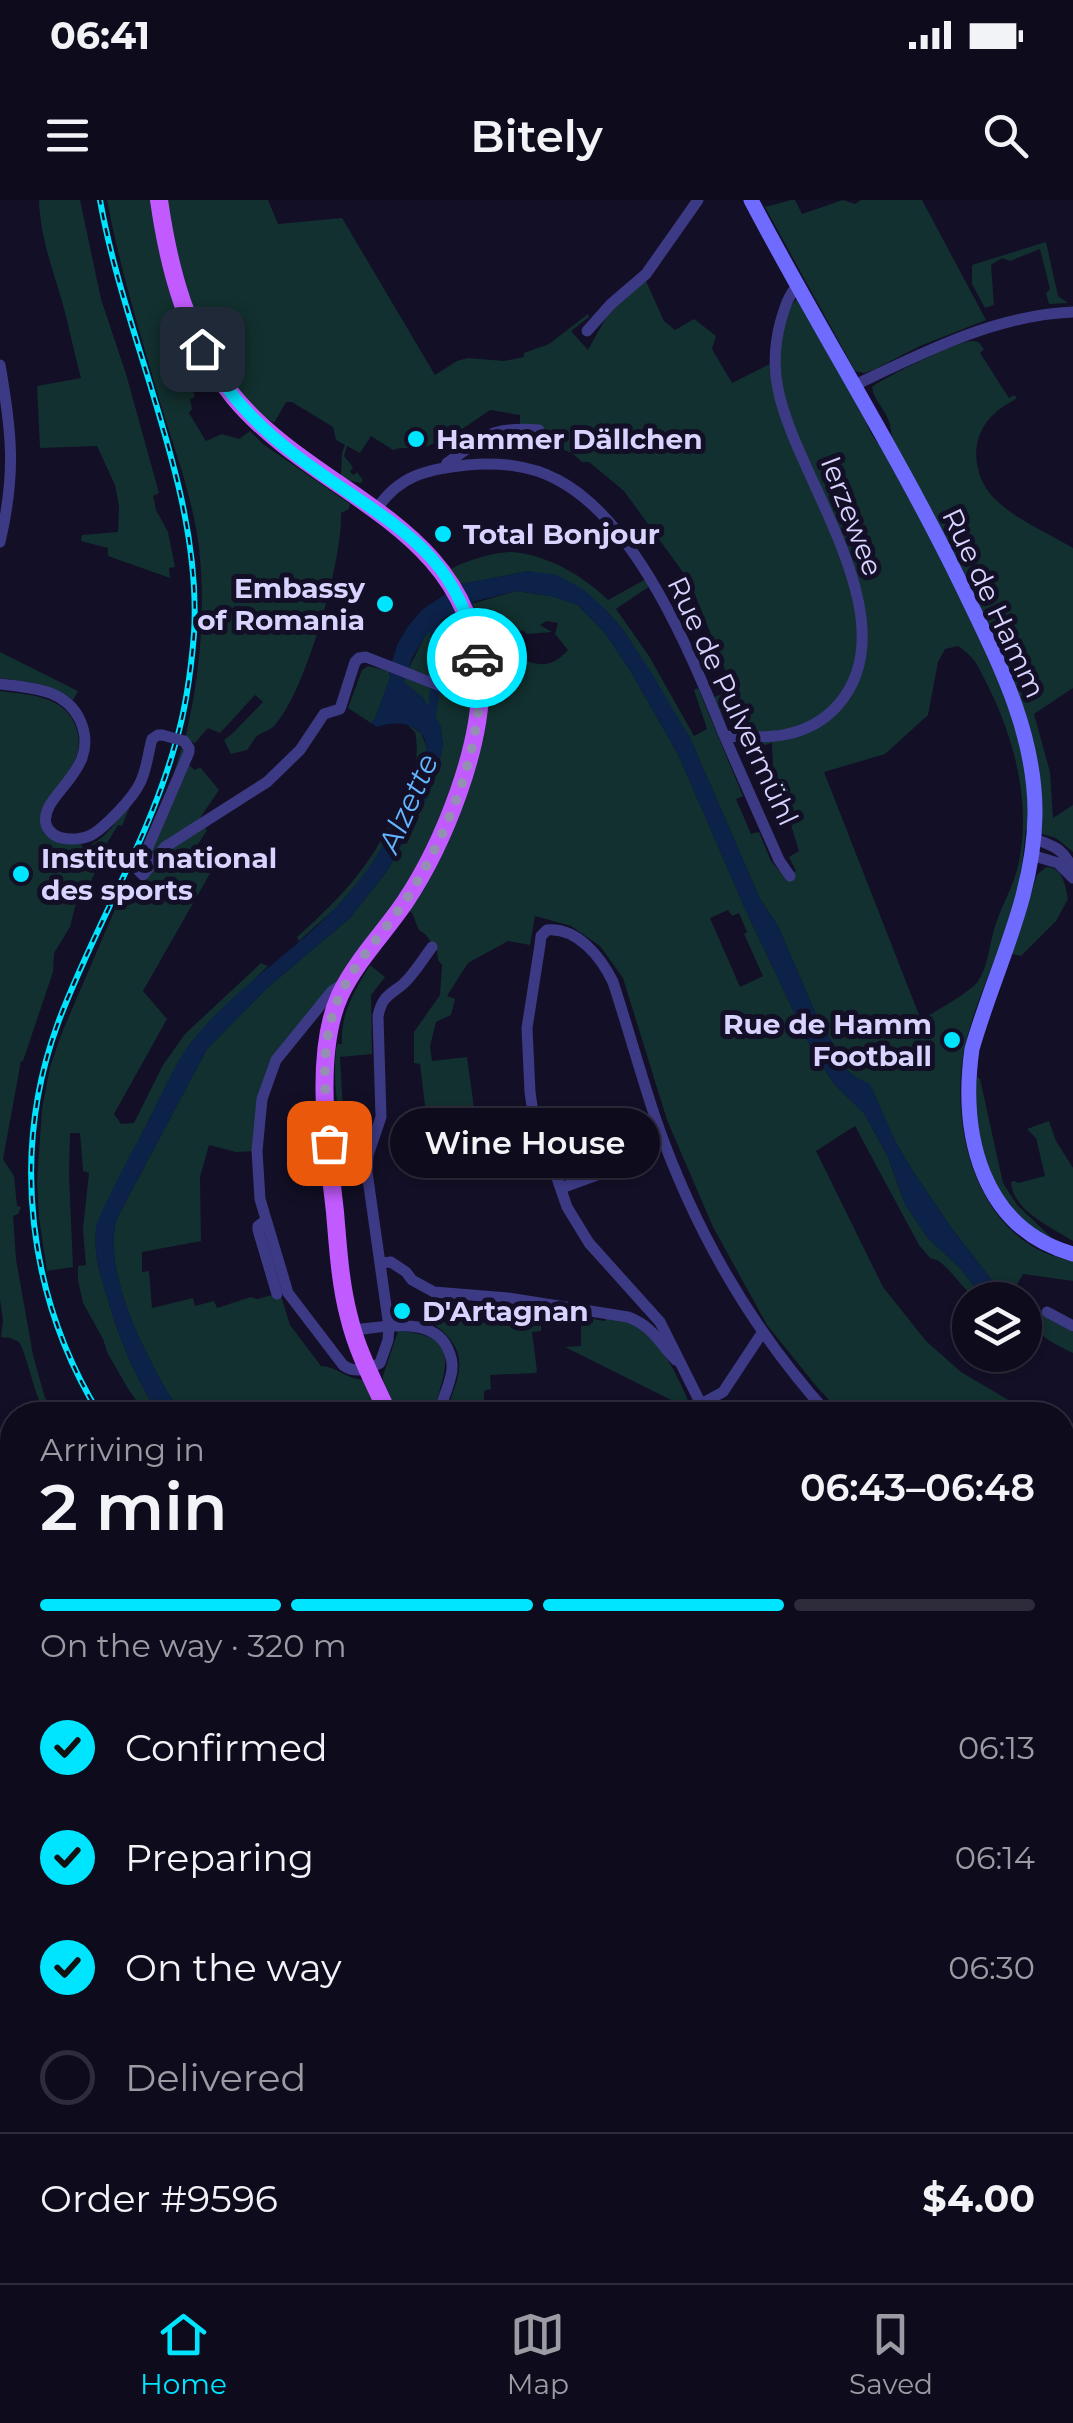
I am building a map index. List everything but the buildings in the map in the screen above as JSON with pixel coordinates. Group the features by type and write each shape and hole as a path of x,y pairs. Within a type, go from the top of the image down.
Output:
{"main road":[{"path":"159,200 175,281 192,329 217,374 271,435 430,554 470,625 480,673 472,746 448,820 402,906 348,980 328,1034 324,1080 345,1297 352,1330 383,1402"},
{"name":"Rue de Hamm","path":"751,200 941,542 1009,687 1021,722 1032,774 1032,847 1020,907 972,1049 970,1125 982,1170 1012,1221 1042,1243 1073,1254"}],"street":[{"path":"587,332 611,304 646,274 698,200"},
{"name":"Ierzewee","path":"725,736 786,736 809,728 851,690 860,659 862,624 855,585 790,428 776,384 777,334 790,294 797,286"},
{"path":"855,385 955,340 1032,316 1073,312"},
{"path":"0,371 9,417 12,465 0,542"},
{"path":"445,468 485,435 505,429 538,430"},
{"name":"Rue de Pulvermühl","path":"376,510 404,480 445,468 486,464 521,467 554,477 600,510 651,581 701,677 779,860 790,876"},
{"path":"0,684 47,690 60,696 84,729 83,757 48,808 47,828 61,838 79,838 96,832 128,800 146,768 152,738 162,735 184,742 189,748 142,860 142,875 165,847 268,782 300,750 324,714 340,709 355,662 362,657 480,699"},
{"path":"1032,847 1073,876"},
{"path":"699,1402 660,1322 576,1225 532,1106 527,1028 540,944 547,930 569,935 593,951 606,966 657,1123 702,1231 762,1333 818,1402"},
{"path":"348,980 332,991 276,1060 262,1099 257,1175 265,1221 283,1282 294,1302 350,1370 380,1363 388,1340 367,1172 368,1154 381,1117 378,1016 390,990 402,985 432,947"},
{"path":"305,1023 328,1034"},
{"path":"542,1133 579,1121 590,1127 602,1161 598,1175 560,1188"},
{"path":"596,1145 657,1123"},
{"path":"265,1221 258,1230 276,1294"},
{"path":"381,1263 391,1262 434,1292 594,1310 642,1322 683,1366"},
{"path":"1047,1312 1073,1326"},
{"path":"352,1330 428,1328 444,1341 452,1359 442,1402"},
{"path":"711,1402 723,1392 762,1333"}],"green space":[{"path":"39,200 80,200 101,299 159,493 153,496 156,510 168,532 175,567 169,568 170,578 108,556 108,548 81,541 82,535 118,532 115,485 97,446 40,448 37,386 81,378 44,239"},
{"path":"107,200 268,200 278,224 342,218 435,375 468,358 504,361 524,357 524,353 549,344 588,314 571,331 588,350 612,307 645,279 664,321 675,330 694,319 716,336 712,349 732,383 778,360 785,318 797,299 862,407 873,437 896,459 888,420 872,387 951,347 971,341 980,344 984,349 980,353 1009,398 1017,398 994,414 979,437 976,460 983,483 1006,509 1073,548 1073,688 1034,714 1050,772 1053,818 1073,805 1073,852 1056,838 1026,829 1014,905 964,1051 961,1106 971,1162 996,1212 1014,1233 1037,1249 1073,1261 1073,1281 1023,1274 1018,1282 993,1282 950,1226 895,1141 870,1085 839,1063 778,926 760,899 690,738 624,631 605,609 529,571 461,584 451,569 496,554 524,554 564,568 608,600 646,579 650,586 616,609 649,656 694,736 707,729 694,690 698,688 743,796 736,799 751,834 759,832 771,861 785,877 796,871 789,857 799,851 773,766 772,743 761,746 759,738 736,729 722,714 714,697 733,690 690,582 624,491 589,462 538,440 541,429 520,426 520,415 490,410 425,447 393,450 371,436 360,453 347,446 344,456 353,467 350,472 357,472 361,483 341,475 345,445 336,440 333,427 292,402 286,402 274,423 246,398 209,345 184,359 195,397 190,399 189,413 206,441 222,434 239,439 250,431 350,504 341,513 336,561 320,624 287,708 275,725 256,737 247,750 231,754 224,740 263,702 255,695 220,733 208,728 195,743 185,739 200,644 199,548 189,497 133,308","holes":["958,646 976,664 1013,752 1022,797 1022,843 1016,874 981,975 968,991 921,1020 824,772 885,754 928,715 938,662 945,649"]},
{"path":"795,200 802,214 843,200 855,204 861,200 922,200 986,320 873,370 855,371 765,207"},
{"path":"1046,242 1058,296 1068,303 1049,304 1046,293 1050,289 1040,249 1010,261 1002,258 991,265 994,305 985,308 972,284 972,265"},
{"path":"516,591 578,605 605,633 678,754 813,1052 836,1086 864,1113 888,1157 905,1204 928,1238 971,1282 959,1282 919,1245 855,1126 816,1151 883,1287 926,1341 952,1364 952,1372 961,1372 1012,1402 831,1402 817,1387 767,1325 713,1227 667,1120 623,978 600,946 571,926 535,916 530,945 508,941 468,963 447,996 455,999 451,1015 436,1022 430,1046 432,1061 467,1057 475,1115 471,1120 445,1124 438,1138 429,1139 420,1064 414,1063 414,1032 440,995 442,965 412,913 397,902 276,1060 257,1151 236,1152 209,1145 200,1177 201,1241 142,1252 142,1272 149,1271 152,1308 193,1298 195,1306 214,1301 217,1308 280,1293 290,1325 321,1366 363,1380 373,1402 174,1402 143,1347 122,1292 114,1240 117,1218 207,1049 267,988 350,918 387,871 423,806 443,744 440,725 423,698 403,682 405,677 455,686 409,668 426,634 452,613 461,630 476,621 471,604","holes":["547,621 558,623 555,634 568,650 549,663 531,662 493,641 522,630 527,634 552,632 540,625","728,910 732,916 739,913 763,976 740,987 710,918"]},
{"path":"0,652 78,691 73,700 47,687 0,678"},
{"path":"368,666 389,671 390,678 371,723 348,708 362,670"},
{"path":"0,691 48,700 74,721 79,738 76,758 44,806 51,839 81,844 83,848 92,844 112,828 133,799 122,826 118,825 95,863 98,866 82,901 77,899 70,927 54,953 53,972 21,1061 3,1159 14,1176 17,1206 21,1207 13,1216 16,1259 33,1355 48,1402 40,1402 38,1397 19,1342 1,1337"},
{"path":"406,723 421,733 428,750 387,843 338,906 299,941 297,937 330,907 367,863 388,828 414,771 415,732"},
{"path":"182,746 185,762 195,770 200,767 219,790 200,818 207,830 196,847 216,863 143,991 167,1019 114,1114 121,1124 134,1123 163,1065 185,1034 261,963 268,966 192,1041 97,1223 98,1262 113,1315 129,1359 152,1402 137,1402 83,1303 78,1280 78,1266 86,1265 83,1229 89,1173 83,1171 80,1133 70,1133 73,1267 47,1271 37,1182 42,1109 50,1067 116,907 127,904 136,885 146,882 150,869 145,874"},
{"path":"1046,867 1060,873 1068,899 1056,921 1021,956 1012,954 1037,875"},
{"path":"370,965 385,977 371,995 372,1054 340,1057 344,1128 355,1131 343,1132 336,1087 337,1044 342,1044 346,1012"},
{"path":"977,1077 1003,1183 1017,1205 1052,1238 1032,1231 995,1186 975,1125"},
{"path":"1049,1121 1073,1168 1073,1241 1026,1210 1011,1182 1045,1176 1036,1138 1027,1129"},
{"path":"580,1127 586,1130 597,1163 593,1170 569,1178 564,1175 552,1142 555,1136"},
{"path":"433,1301 506,1305 509,1312 541,1316 541,1331 532,1332 537,1371 490,1375 491,1389 484,1391 484,1402 449,1402 459,1360 452,1342 432,1323"},
{"path":"1042,1313 1073,1332 1073,1353 1042,1334"},
{"path":"607,1316 622,1320 651,1336 689,1402 676,1402 565,1347 581,1346 581,1323 605,1321"},
{"path":"398,1331 434,1339 442,1347 445,1370 436,1402 393,1402 383,1376"}],"water":[{"name":"Alzette","path":"529,571 557,575 584,590 624,631 690,738 760,899 778,926 839,1063 870,1084 912,1170 993,1282 971,1282 928,1238 905,1204 888,1157 864,1113 836,1086 813,1052 678,754 605,633 578,605 516,591 476,601 444,618 426,635 404,682 423,698 440,725 443,745 423,806 387,871 350,918 267,988 207,1049 117,1218 114,1240 122,1292 143,1347 174,1402 152,1402 129,1359 113,1315 98,1262 97,1223 169,1079 193,1040 227,1003 351,891 397,819 423,767 426,745 420,732 405,724 377,727 371,723 390,678 398,643 423,609 461,584"}],"waterway":[{"path":"431,721 437,672 434,617"}],"railway":[{"path":"93,1402 56,1323 42,1274 31,1173 34,1123 43,1072 58,1023 164,781 185,704 194,634 194,580 187,525 100,200"}],"way so far":[{"path":"329,1143 324,1080 333,1012 359,963 421,877 448,820 477,725 477,658"}],"place":[{"name":"Hammer Dällchen","path":"416,439"},
{"name":"Total Bonjour","path":"443,534"},
{"name":"Embassy of Romania","path":"385,604"},
{"name":"Institut national des sports","path":"21,874"},
{"name":"Rue de Hamm Football","path":"952,1040"},
{"name":"Wine House","path":"329,1143"},
{"name":"D'Artagnan","path":"402,1311"}],"route":[{"path":"202,349 233,396 271,435 430,554 463,607 477,658"}]}
